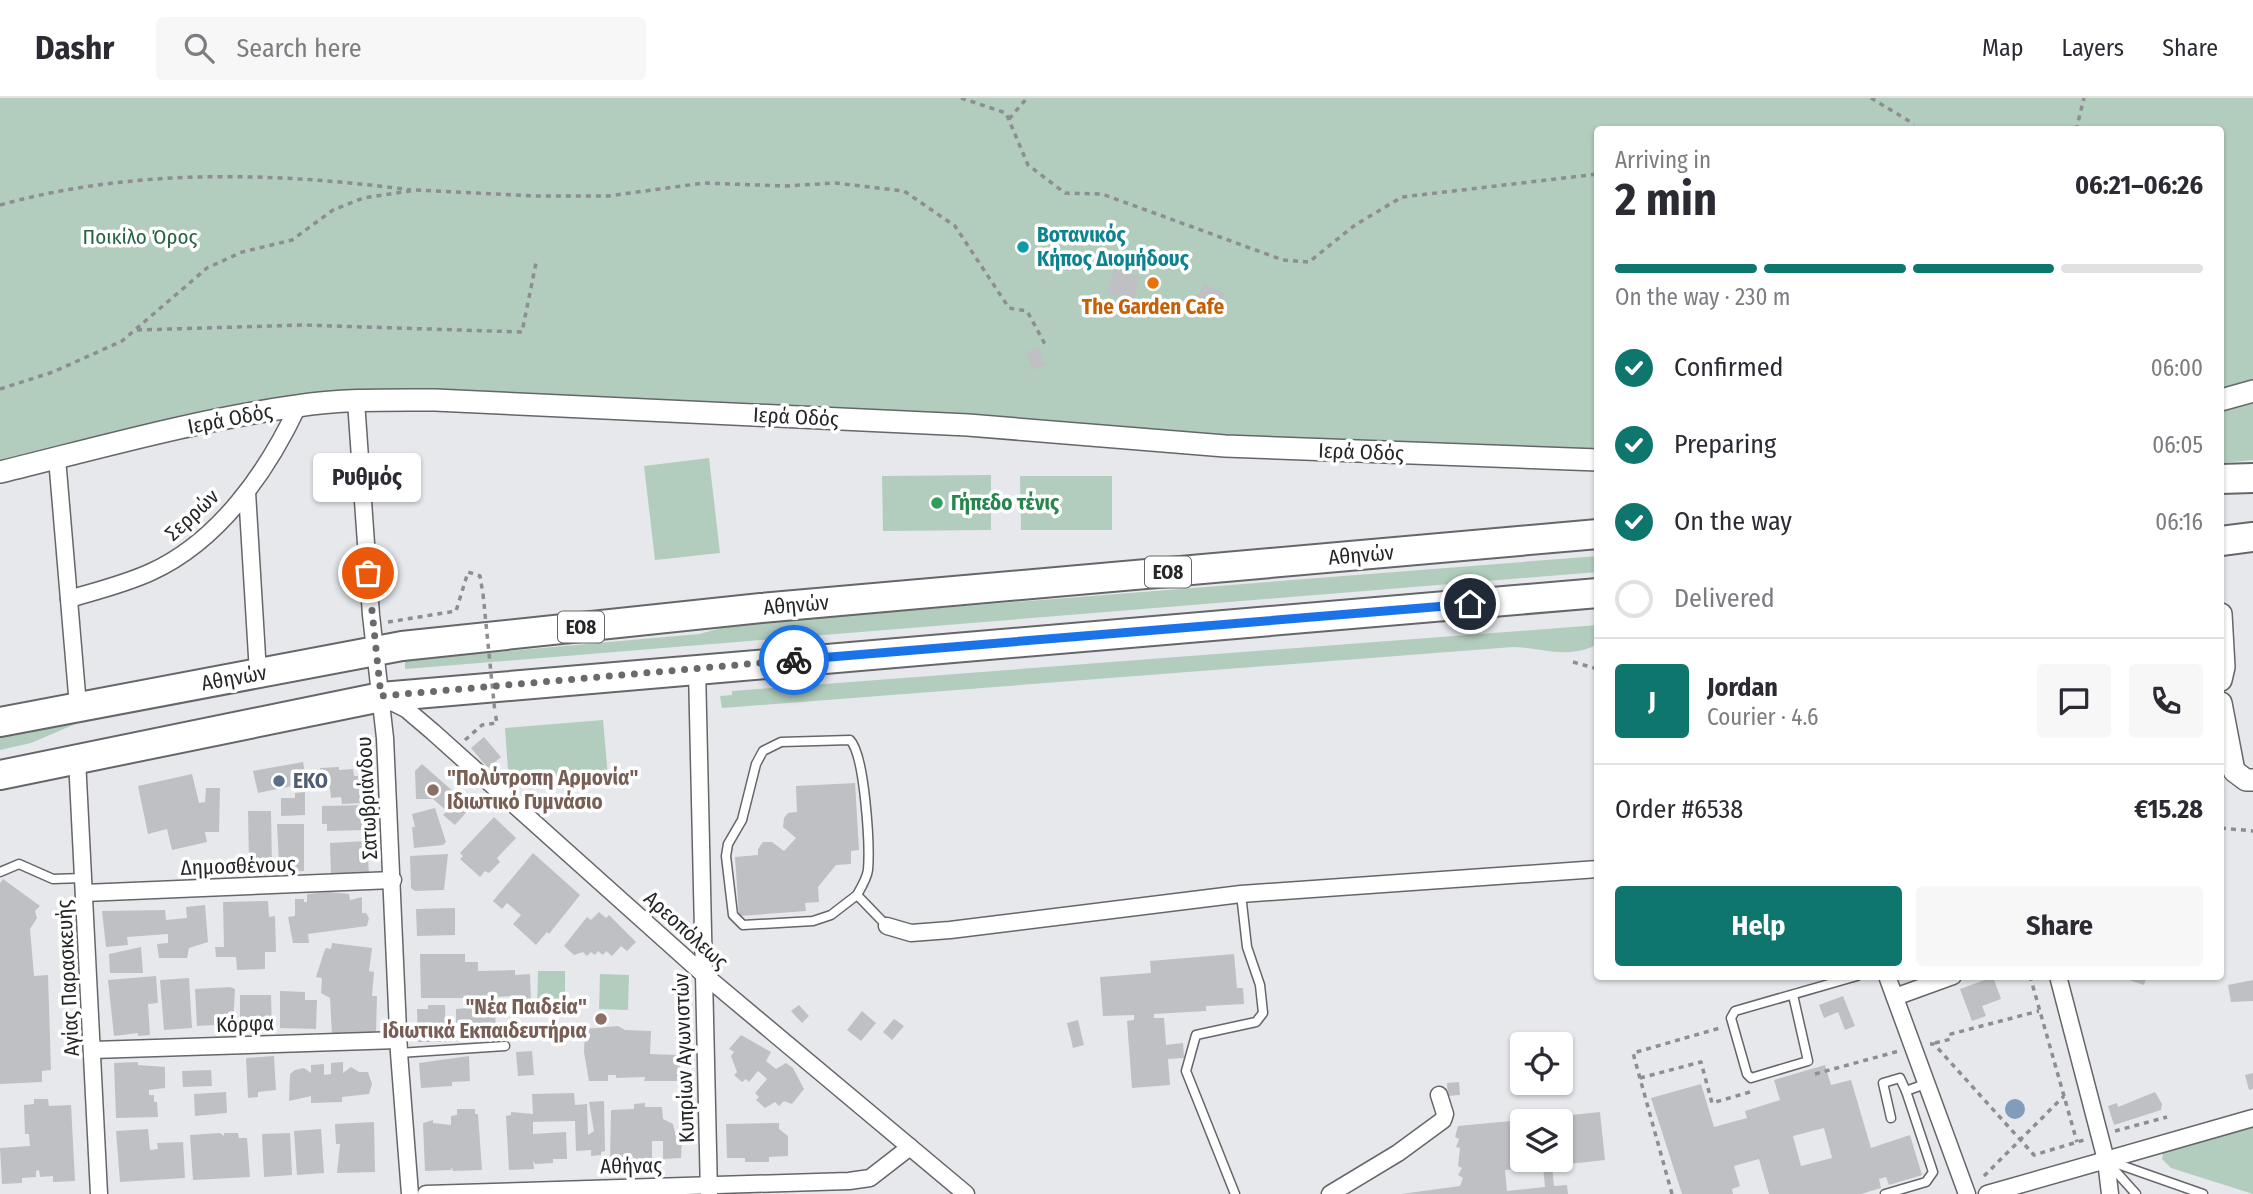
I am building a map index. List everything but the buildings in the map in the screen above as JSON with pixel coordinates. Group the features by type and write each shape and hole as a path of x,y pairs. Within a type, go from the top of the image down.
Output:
{"highway":[{"path":"2224,479 2253,478"},
{"name":"Αθηνών","path":"0,722 258,673 374,637 761,608 1594,534"},
{"path":"2224,541 2253,537"},
{"path":"0,775 381,696 1594,593"}],"main road":[{"path":"2224,399 2253,391"},
{"name":"Ιερά Οδός","path":"0,472 158,433 298,405 435,400 968,425 1225,446 1594,460"},
{"path":"2224,713 2243,775"}],"street":[{"name":"Σατωβριάνδου","path":"356,401 381,696 393,880 398,1046 410,1194"},
{"name":"Σερρών","path":"69,600 149,573 173,561 197,544 247,492 273,454 298,405"},
{"path":"57,458 78,706"},
{"path":"247,492 258,673"},
{"name":"Κυπρίων Αγωνιστών","path":"696,669 709,1190"},
{"name":"Αρεοπόλεως","path":"381,696 406,709 702,973 965,1194"},
{"name":"Αγίας Παρασκευής","path":"77,759 99,1194"},
{"path":"887,926 911,933 950,930 1241,894 1594,869"},
{"name":"Δημοσθένους","path":"84,885 393,880"},
{"path":"1889,980 1967,1194"},
{"path":"1895,997 1942,980"},
{"path":"2059,980 2106,1160 2110,1194"},
{"name":"Κόρφα","path":"93,1050 398,1046"},
{"path":"1330,1194 1398,1153 1443,1120 1446,1114 1439,1095"},
{"path":"1987,1194 2253,1118"},
{"name":"Αθήνας","path":"426,1194 709,1190 870,1178 910,1147"}],"lane":[{"path":"850,740 855,745 862,763 868,872 857,895 831,915 813,921 743,925 733,915 726,856 728,844 742,820 756,764 763,751 781,742 850,740"},
{"path":"0,872 19,864 53,879 84,885"},
{"path":"1235,1194 1186,1071 1196,1035 1256,1022 1263,1013 1260,985 1247,947 1241,894"},
{"path":"857,895 887,926"},
{"path":"1793,995 1808,1061 1751,1078 1747,1074 1731,1018 1735,1012 1844,980"},
{"path":"398,1046 505,1046"},
{"path":"1885,1194 1926,1182 1933,1172 1900,1078 1881,1086 1891,1118"},
{"path":"1906,1091 1925,1084"},
{"path":"2106,1160 2137,1194"},
{"path":"2106,1160 2203,1194"}],"path":[{"path":"961,98 1006,113 1028,165 1065,193 1102,194 1283,260 1309,262 1354,225 1402,197 1594,174"},
{"path":"1009,119 1027,98"},
{"path":"1871,98 1914,124"},
{"path":"2077,126 2084,98"},
{"path":"0,205 56,189 197,175 366,184 416,190 608,196 704,183 785,186 835,183 904,191 955,226 1009,308 1027,312 1046,346"},
{"path":"0,389 53,372 122,341 207,268 242,252 292,240 333,210 363,198 416,190"},
{"path":"135,330 303,325 522,332 536,263"},
{"path":"374,637 456,611 468,572 480,576 496,723 482,725 456,752"},
{"path":"1573,662 1594,668"},
{"path":"2224,828 2253,831"},
{"path":"2031,980 2077,1142"},
{"path":"1934,1044 1951,1039 1951,1034 2039,1010"},
{"path":"1672,1194 1633,1053 1720,1029 1720,1021"},
{"path":"1967,1194 2064,1096"}],"green space":[{"name":"Ποικίλο Όρος","path":"0,98 2253,98 2253,460 2224,463 2224,126 1594,126 1594,460 357,401 0,472"},
{"path":"709,458 720,553 655,560 644,466"},
{"name":"Γήπεδο τένις","path":"991,475 991,530 883,531 882,476"},
{"name":"Γήπεδο τένις","path":"1020,476 1112,476 1112,530 1021,530"},
{"path":"1594,556 1594,572 405,669 405,660 699,634 736,624"},
{"path":"1594,625 1594,646 1566,652 1513,647 722,708 720,696 732,695 732,691"},
{"path":"320,675 80,722 31,743 0,750 0,732"},
{"path":"603,720 608,777 509,785 505,728"},
{"path":"538,971 565,971 565,1007 537,1007"},
{"path":"600,974 629,975 628,1010 599,1009"},
{"path":"2253,1128 2253,1194 2171,1168 2162,1159 2163,1152 2174,1148"}],"water":[{"path":"2011,1099 2019,1099 2025,1109 2019,1119 2011,1119 2005,1113 2005,1105"}],"way so far":[{"path":"368,573 381,696 794,660"}],"place":[{"name":"Βοτανικός Κήπος Διομήδους","path":"1023,247"},
{"name":"The Garden Cafe","path":"1153,283"},
{"name":"Γήπεδο τένις","path":"937,503"},
{"name":"Ρυθμός","path":"368,573"},
{"name":"EKO","path":"279,781"},
{"name":"\"Πολύτροπη Αρμονία\" Ιδιωτικό Γυμνάσιο","path":"433,790"},
{"name":"\"Νέα Παιδεία\" Ιδιωτικά Εκπαιδευτήρια","path":"601,1019"}],"route":[{"path":"794,660 1470,604"}]}
